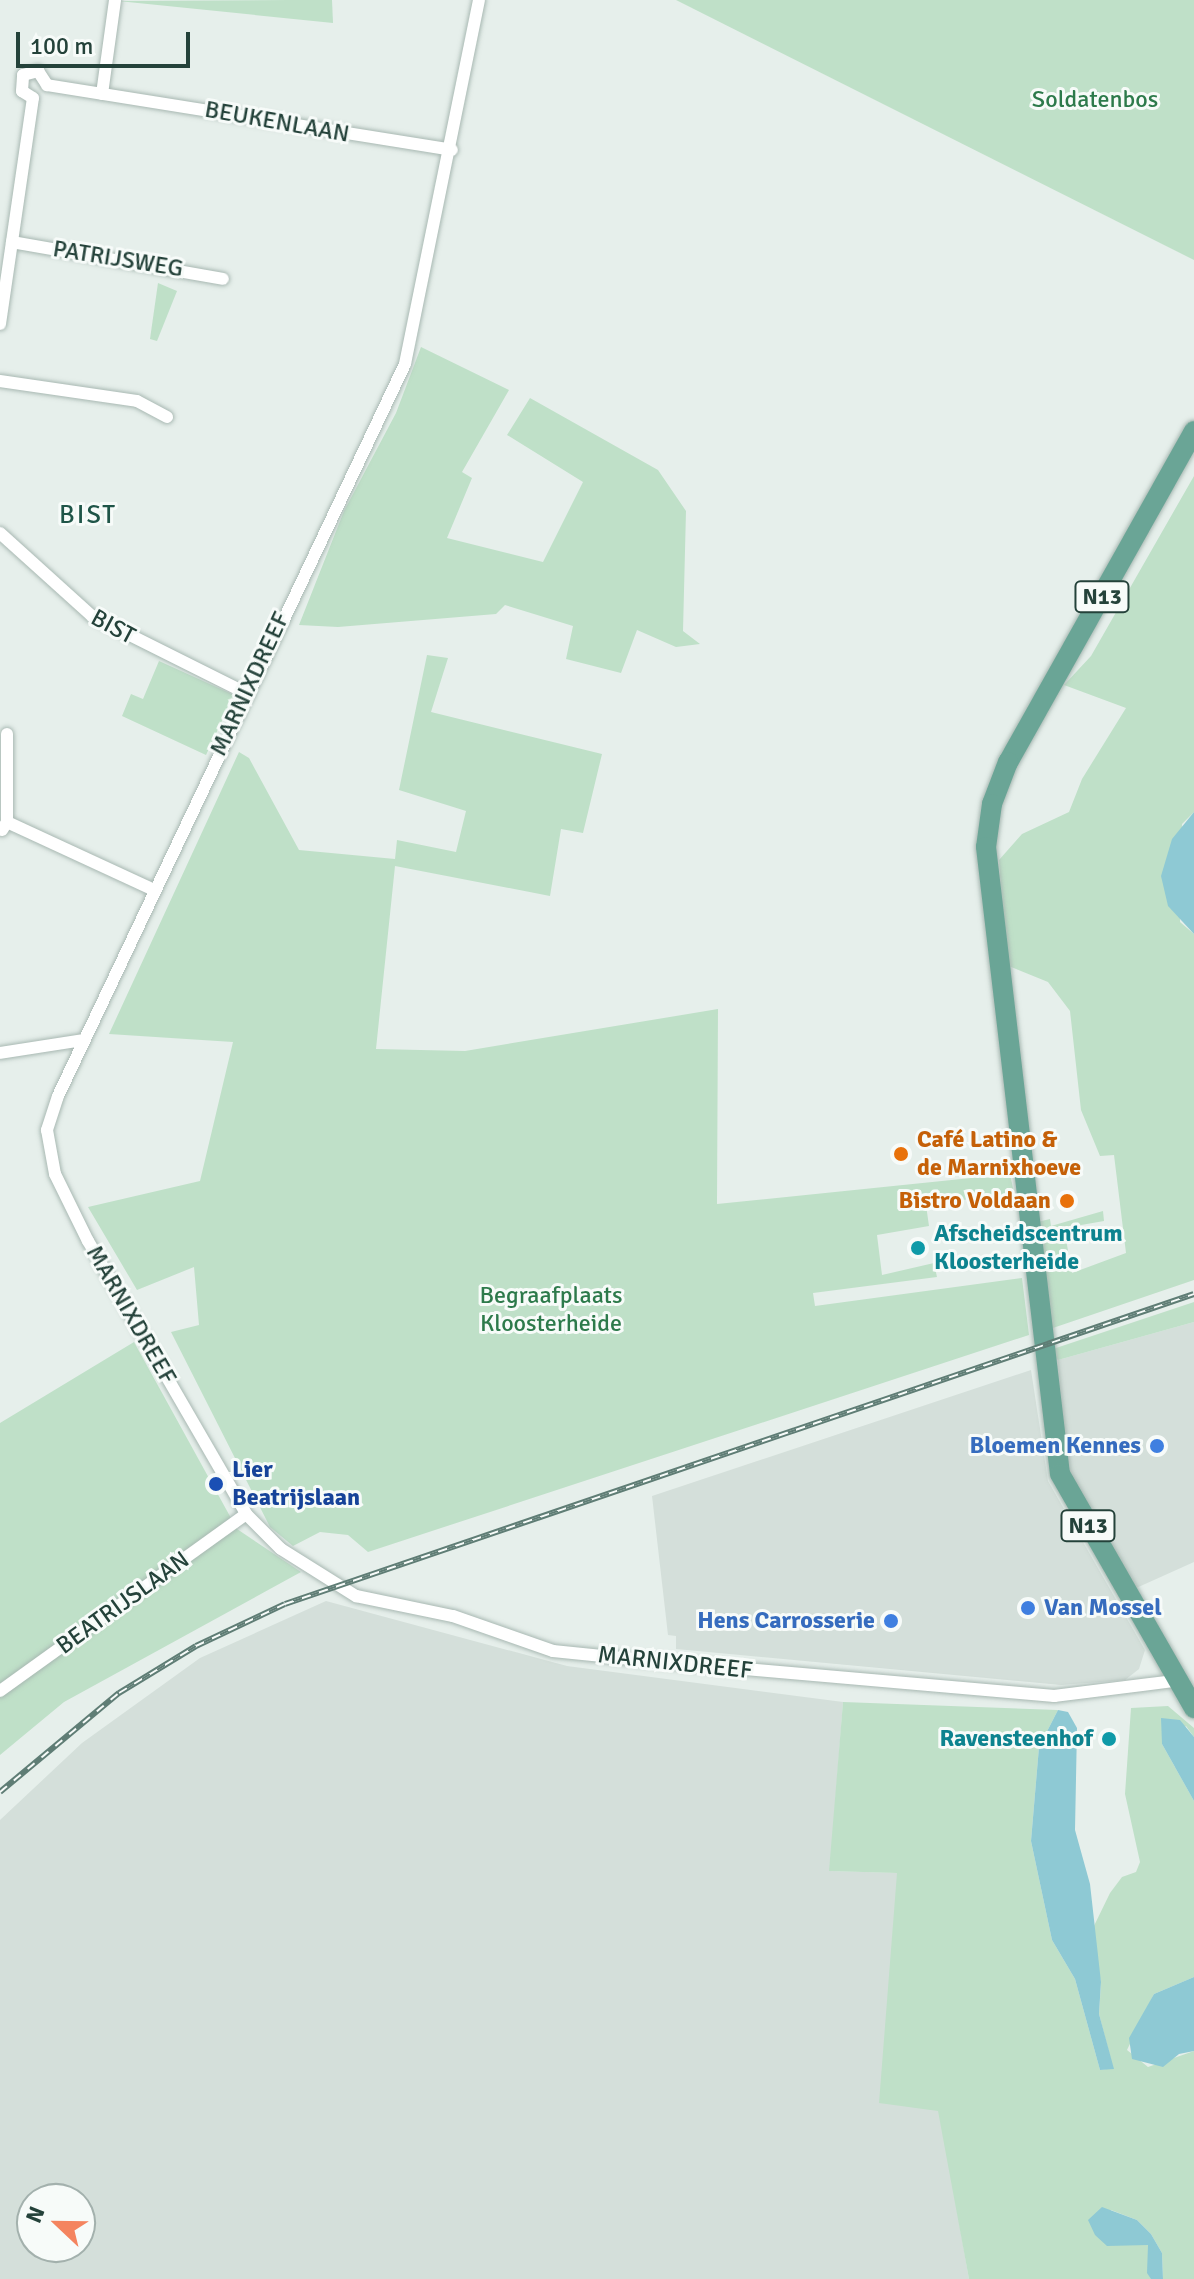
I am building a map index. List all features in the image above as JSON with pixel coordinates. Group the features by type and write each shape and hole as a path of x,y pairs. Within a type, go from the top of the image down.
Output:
{"main road":[{"name":"N13","path":"1194,431 998,788 986,847 1060,1474 1175,1681 1194,1708"}],"street":[{"path":"102,94 115,0"},
{"name":"MARNIXDREEF","path":"479,0 452,150 399,379 246,693 83,1040 49,1118 48,1157 88,1241 246,1514 281,1549 356,1596 453,1616 553,1651 1054,1696 1175,1681"},
{"name":"BEUKENLAAN","path":"0,324 33,98 22,91 23,75 38,71 47,85 452,150"},
{"path":"33,98 47,85"},
{"name":"PATRIJSWEG","path":"12,242 223,279"},
{"path":"0,381 137,401 167,417"},
{"name":"BIST","path":"0,533 92,616 246,693"},
{"path":"7,734 5,826 154,890"},
{"path":"0,1053 83,1040"},
{"name":"BEATRIJSLAAN","path":"0,1691 246,1514"}],"shaded area":[{"name":"Bloemen Kennes","path":"1194,1322 1194,1562 1134,1589 1072,1484 1065,1457 1058,1360"},
{"path":"1031,1370 1048,1481 1145,1650 1139,1669 1125,1680 1061,1685 676,1649 676,1636 668,1635 652,1496"},
{"path":"326,1601 567,1666 843,1702 830,1871 898,1873 969,2279 0,2279 0,1820 82,1743 200,1658"}],"green space":[{"path":"332,0 333,23 118,1"},
{"name":"Soldatenbos","path":"676,0 1194,0 1194,260"},
{"path":"158,283 177,291 157,341 150,339"},
{"path":"421,347 509,390 462,472 472,478 447,538 543,562 583,482 507,435 530,398 658,470 686,511 683,631 700,644 676,647 637,630 621,673 566,659 573,626 505,605 496,614 338,627 299,625 344,511 396,413"},
{"path":"1194,476 1194,812 1182,824 1180,922 1194,934 1194,1280 1047,1330 1033,1223 1050,1219 1051,1226 1103,1211 1104,1221 1064,1228 1072,1273 1126,1253 1114,1155 1100,1156 1081,1110 1070,1011 1048,982 1006,965 999,860 1022,834 1069,812 1082,779 1126,708 1064,685 1091,656"},
{"name":"Begraafplaats Kloosterheide","path":"427,655 448,658 431,712 602,754 583,833 561,829 550,896 395,866 376,1049 465,1051 718,1009 717,1204 1010,1174 1014,1193 926,1205 929,1226 877,1235 882,1275 934,1263 937,1277 813,1293 815,1306 1022,1278 1029,1335 368,1552 348,1535 320,1532 293,1546 270,1527 171,1332 199,1325 194,1267 137,1290 88,1207 200,1181 233,1042 109,1034 239,752 249,758 299,850 395,859 397,840 456,852 466,811 399,790"},
{"path":"159,661 234,695 206,755 122,716 131,694 143,699"},
{"path":"1194,1302 1194,1322 1058,1360 1050,1350"},
{"path":"134,1342 237,1529 301,1572 64,1702 0,1755 0,1423"},
{"path":"843,1702 1058,1710 1039,1747 1031,1841 1052,1940 1075,1979 1100,2070 1113,2068 1099,2014 1101,1983 1092,1930 1110,1893 1122,1877 1136,1872 1140,1862 1125,1794 1131,1708 1168,1706 1194,1728 1194,1737 1186,1726 1162,1744 1194,1801 1194,1977 1154,1994 1127,2050 1148,2067 1194,2051 1194,2279 1163,2279 1162,2253 1151,2234 1137,2220 1111,2210 1095,2235 1148,2245 1151,2279 969,2279 938,2111 879,2103 897,1873 829,1871"}],"water":[{"path":"1194,812 1194,934 1168,906 1161,876 1172,839"},
{"path":"1058,1710 1068,1712 1077,1728 1075,1830 1090,1884 1101,1982 1099,2014 1114,2069 1100,2070 1075,1979 1052,1940 1031,1841 1039,1747"},
{"path":"1161,1718 1180,1720 1194,1737 1194,1801 1162,1744"},
{"path":"1194,1977 1194,2051 1179,2054 1163,2067 1132,2059 1129,2038 1154,1994"},
{"path":"1102,2207 1137,2220 1151,2234 1162,2253 1163,2279 1151,2279 1147,2273 1148,2245 1107,2246 1095,2235 1088,2220"}],"railway":[{"path":"0,1792 119,1693 196,1646 285,1604 1194,1294"}],"place":[{"name":"Café Latino & de Marnixhoeve","path":"901,1154"},
{"name":"Bistro Voldaan","path":"1067,1201"},
{"name":"Afscheidscentrum Kloosterheide","path":"918,1248"},
{"name":"Bloemen Kennes","path":"1157,1446"},
{"name":"Lier Beatrijslaan","path":"216,1484"},
{"name":"Van Mossel","path":"1028,1608"},
{"name":"Hens Carrosserie","path":"891,1621"},
{"name":"Ravensteenhof","path":"1109,1739"}],"district":[{"name":"BIST","path":"88,516"}]}
